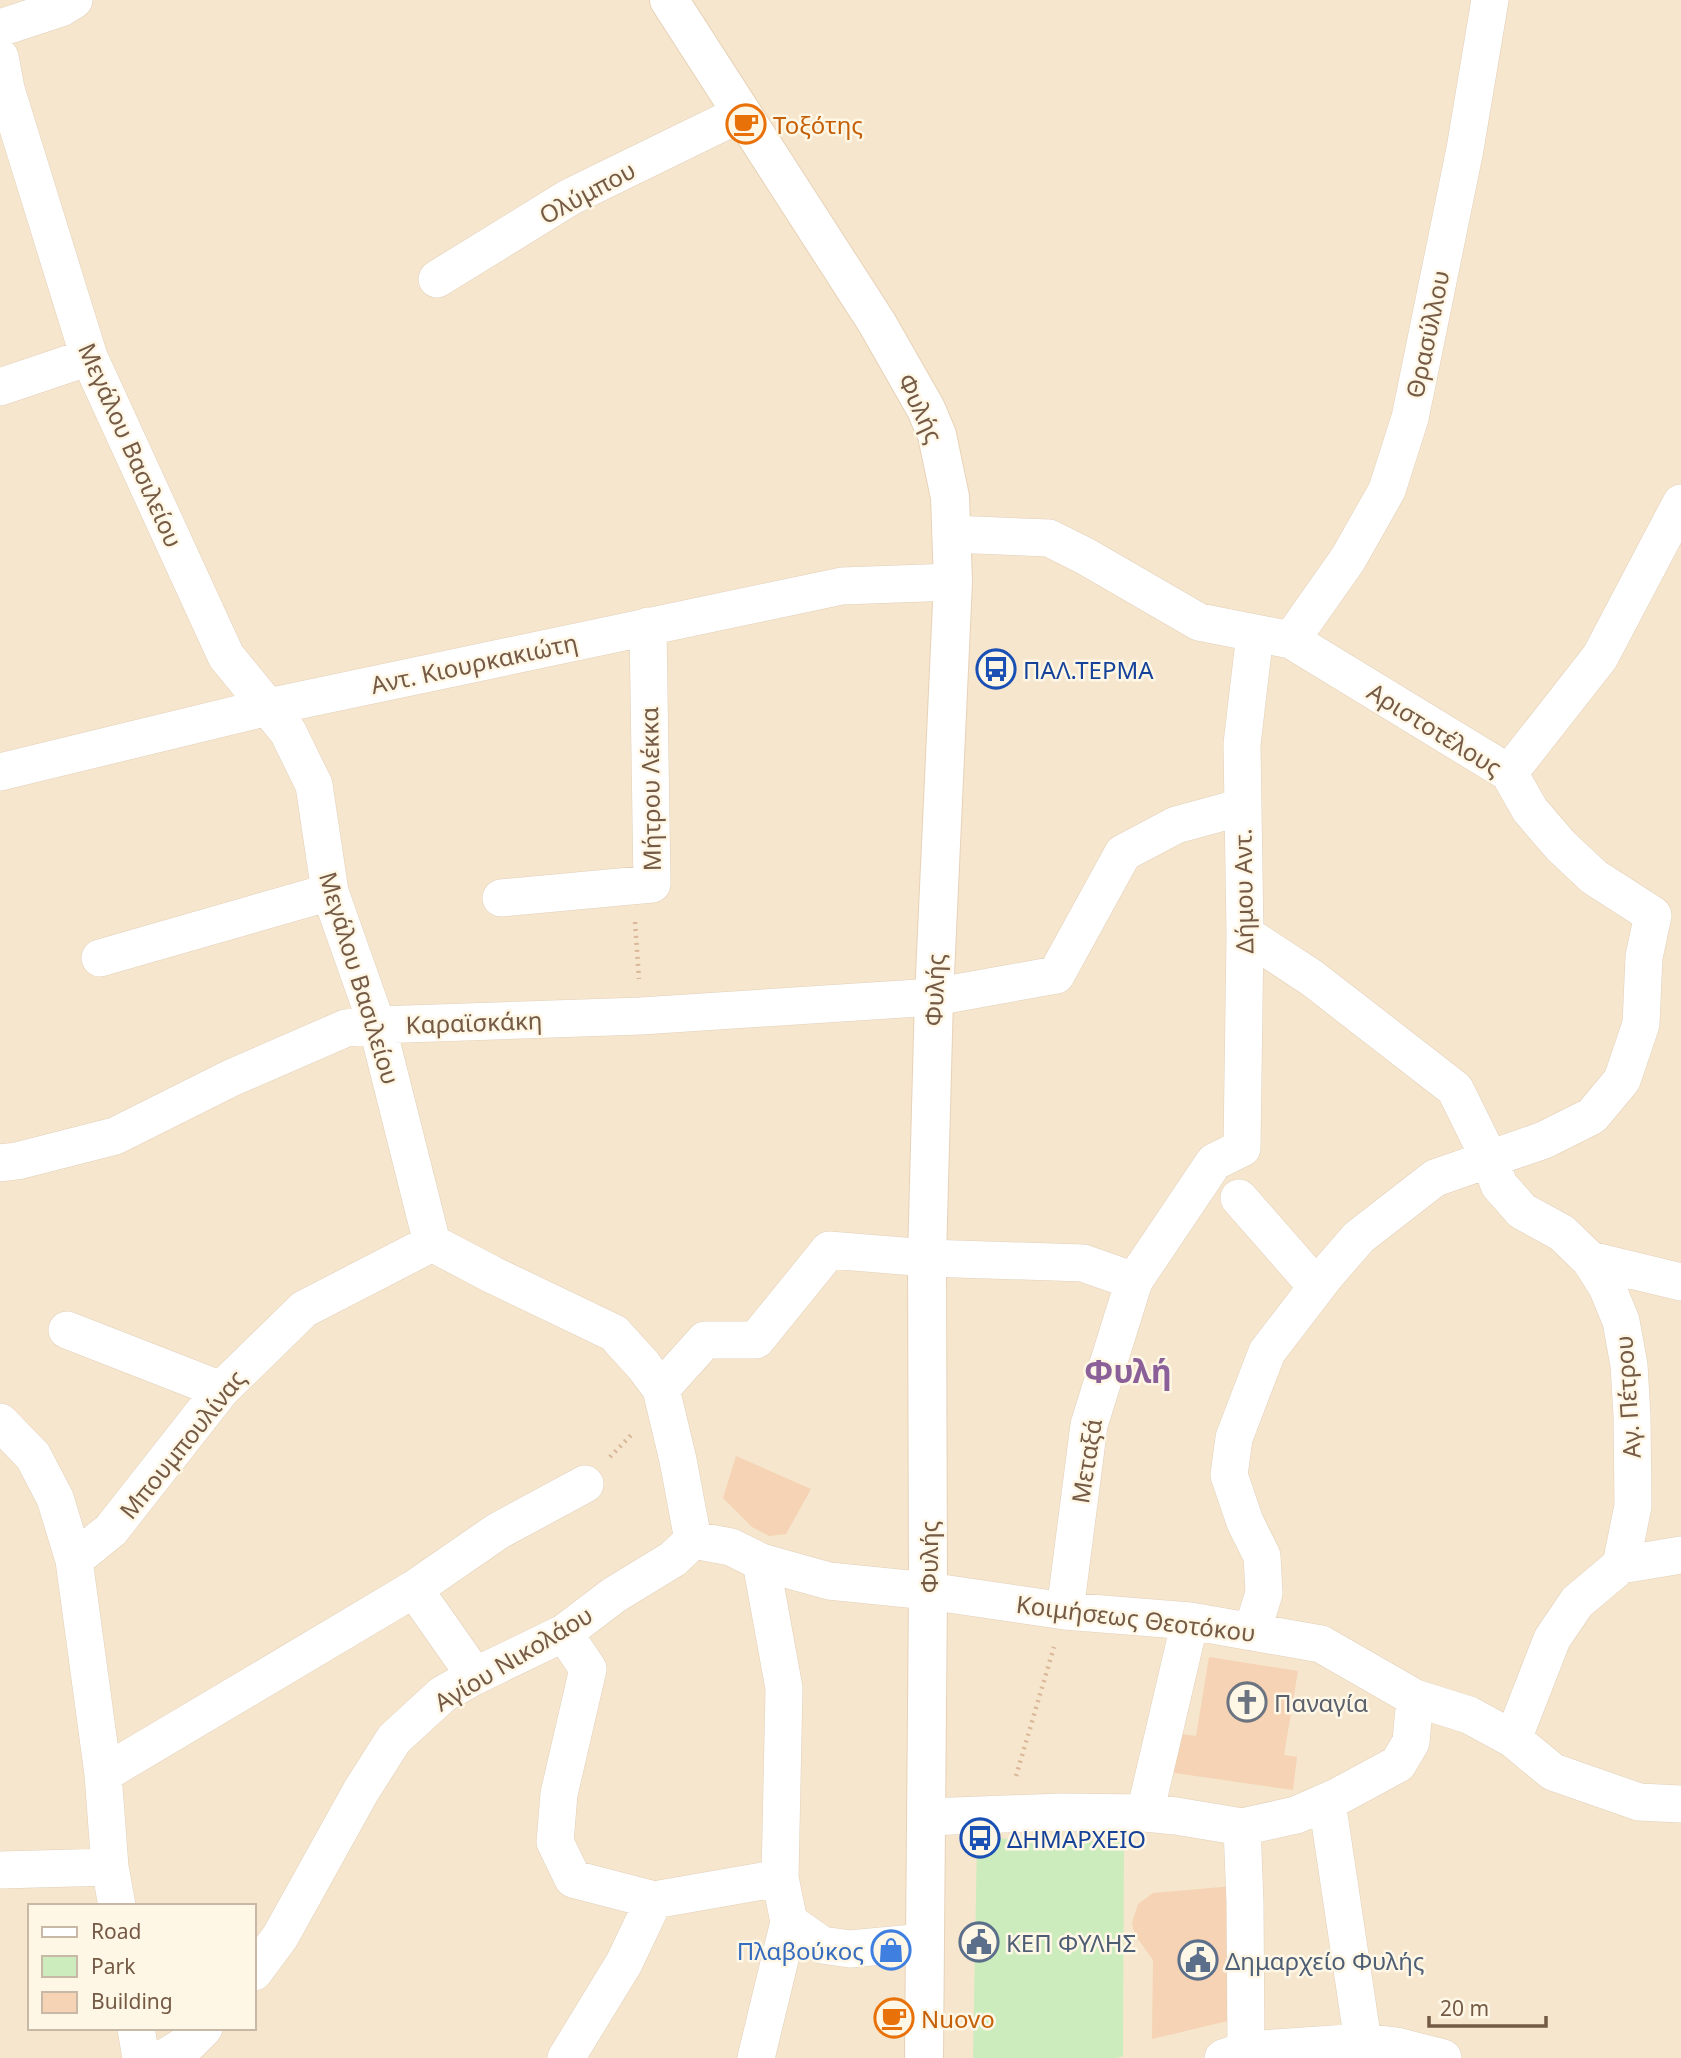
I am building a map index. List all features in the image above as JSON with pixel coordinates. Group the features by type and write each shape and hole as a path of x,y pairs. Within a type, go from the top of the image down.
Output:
{"main road":[{"name":"Φυλής","path":"669,0 877,323 926,409 937,435 950,497 953,582 933,997 927,1258 928,1591 924,2058"}],"street":[{"path":"0,28 61,8 74,0"},
{"name":"Θρασύλλου","path":"1291,640 1348,559 1387,490 1410,418 1465,149 1490,0"},
{"name":"Μεγάλου Βασιλείου","path":"0,57 6,89 89,357 226,656 288,732 314,785 330,892 377,1026 432,1243"},
{"name":"Ολύμπου","path":"437,279 570,197 742,113"},
{"path":"0,387 89,357"},
{"path":"1509,773 1600,657 1681,503"},
{"name":"Αριστοτέλους","path":"951,534 1049,538 1199,622 1291,640 1509,773 1530,810 1561,846 1594,877 1667,920 1644,957 1642,1024 1622,1080 1592,1116 1545,1140 1435,1178 1359,1237 1267,1352 1234,1438 1229,1475 1245,1522 1262,1556 1264,1593 1252,1632"},
{"name":"Αντ. Κιουρκακιώτη","path":"0,772 268,707 842,586 953,582"},
{"name":"Μήτρου Λέκκα","path":"501,898 652,884 648,626"},
{"name":"Δήμου Αντ.","path":"1242,1148 1245,933 1242,744 1255,634"},
{"name":"Καραϊσκάκη","path":"0,1163 115,1136 231,1078 346,1028 641,1016 933,997 1056,975 1123,853 1175,825 1241,807"},
{"path":"100,958 330,892"},
{"name":"Αγ. Πέτρου","path":"1245,933 1312,978 1455,1089 1490,1160 1499,1185 1522,1211 1562,1233 1590,1260 1607,1287 1621,1321 1629,1365 1632,1416 1633,1506 1621,1564"},
{"name":"Μεταξά","path":"1065,1611 1089,1425 1134,1281 1214,1162 1242,1148"},
{"path":"1239,1198 1317,1287"},
{"path":"432,1243 614,1333 643,1365 657,1384 693,1540 731,1547 761,1562 829,1581 928,1591"},
{"name":"Μπουμπουλίνας","path":"74,1560 111,1530 221,1390 304,1308 432,1243"},
{"path":"657,1384 705,1339 756,1340 829,1250 927,1258 1083,1263 1134,1281"},
{"path":"1590,1260 1681,1282"},
{"path":"67,1330 221,1390"},
{"path":"0,1422 33,1456 55,1498 74,1560 103,1774 110,1867 117,1904"},
{"path":"103,1774 414,1589 498,1531 585,1483"},
{"name":"Αγίου Νικολάου","path":"256,1969 279,1937 361,1791 394,1739 443,1694 564,1633 614,1595 673,1559 693,1540"},
{"path":"1513,1739 1552,1639 1577,1602 1621,1564 1681,1555"},
{"path":"756,2058 789,1922 780,1878 784,1688 761,1562"},
{"path":"414,1589 475,1676"},
{"name":"Κοιμήσεως Θεοτόκου","path":"928,1591 1065,1611 1190,1621 1321,1644 1415,1698 1469,1715 1513,1739 1553,1772 1639,1802 1681,1804"},
{"path":"1145,1813 1190,1621"},
{"path":"564,1633 588,1669 559,1794 555,1842 573,1879 654,1899 780,1878"},
{"path":"927,1817 1061,1812 1145,1813 1242,1827 1296,1815 1398,1765 1411,1742 1415,1698"},
{"path":"1327,1802 1363,2042"},
{"path":"1242,1827 1245,1902 1235,2054 1363,2042 1396,2046 1443,2058"},
{"path":"0,1870 110,1867"},
{"path":"566,2058 624,1963 654,1899"},
{"path":"789,1922 822,1945 850,1949 924,1942"},
{"path":"136,2030 141,2058"},
{"path":"164,2058 190,2042 202,2030"}],"path":[{"path":"633,886 641,1016"},
{"path":"585,1483 633,1433 657,1384"},
{"path":"1004,1814 1065,1611"}],"shaded area":[{"path":"0,0 1681,0 1681,2058 0,2058"}],"green space":[{"path":"977,1838 1124,1842 1123,2056 973,2058"}],"building":[{"path":"736,1456 811,1489 786,1534 769,1536 752,1527 723,1498"},
{"name":"Παναγία","path":"1209,1657 1298,1671 1284,1755 1297,1757 1293,1790 1168,1772 1175,1733 1196,1736"},
{"path":"1234,1886 1236,2019 1152,2039 1153,1960 1135,1935 1132,1923 1138,1904 1153,1893"}],"place":[{"name":"Τοξότης","path":"746,124"},
{"name":"ΠΑΛ.ΤΕΡΜΑ","path":"996,669"},
{"name":"Παναγία","path":"1247,1702"},
{"name":"ΔΗΜΑΡΧΕΙΟ","path":"980,1838"},
{"name":"ΚΕΠ ΦΥΛΗΣ","path":"979,1942"},
{"name":"Πλαβούκος","path":"891,1950"},
{"name":"Δημαρχείο Φυλής","path":"1198,1960"},
{"name":"Nuovo","path":"894,2018"}],"district":[{"name":"Φυλή","path":"1128,1370"}]}
